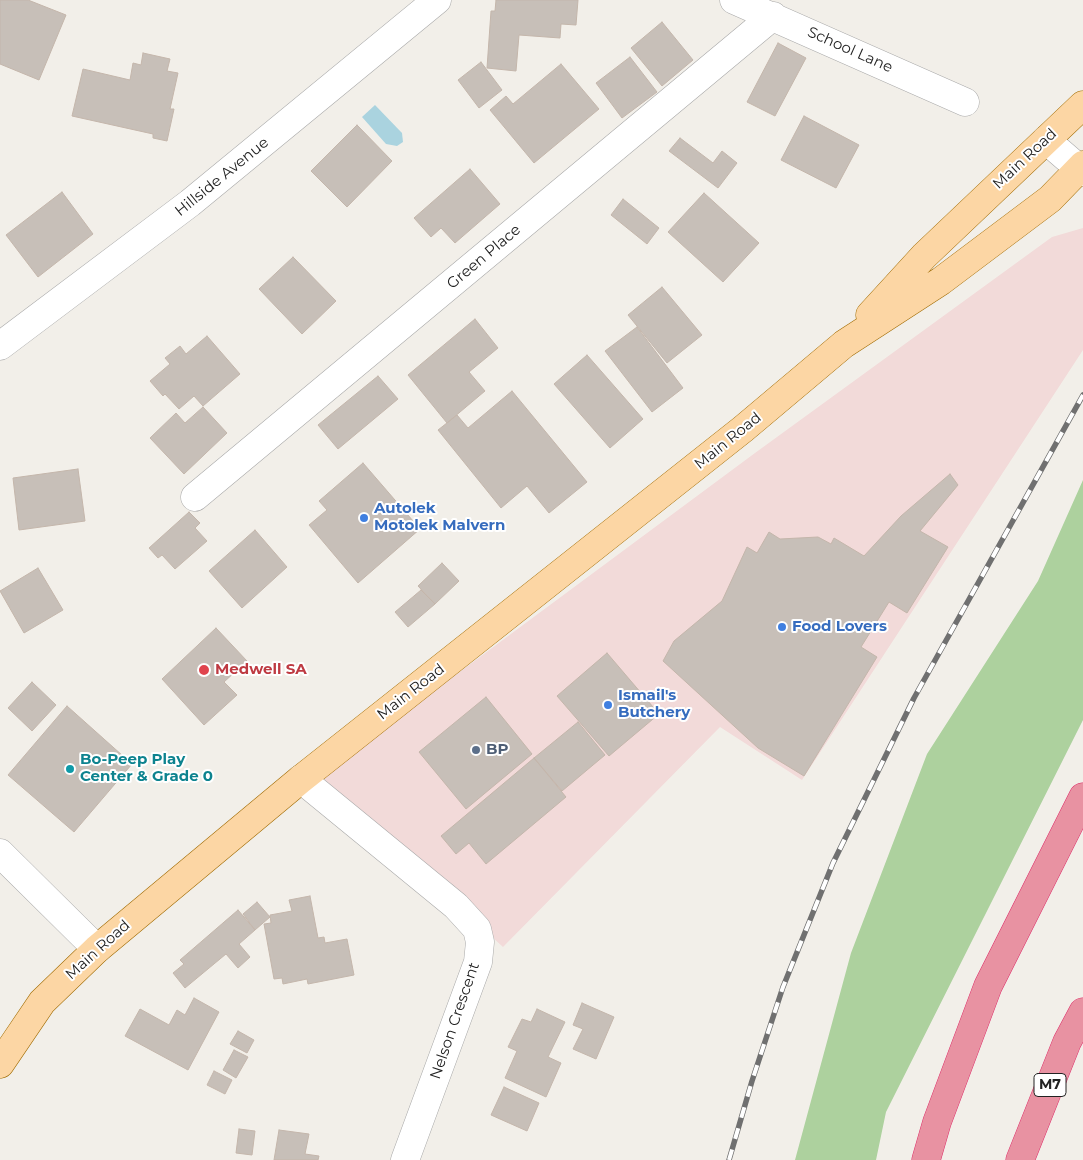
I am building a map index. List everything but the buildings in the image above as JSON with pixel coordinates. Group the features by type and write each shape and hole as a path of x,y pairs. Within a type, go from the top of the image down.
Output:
{"highway":[{"path":"926,1160 937,1122 988,986 1083,797"},
{"name":"M7","path":"1020,1160 1067,1042 1083,1012"}],"main road":[{"name":"Main Road","path":"844,344 924,256 1083,105"},
{"name":"Main Road","path":"0,1064 42,1002 97,949 301,779 743,429 844,344 948,275 1050,199 1082,169"}],"street":[{"name":"Hillside Avenue","path":"0,346 190,203 437,0"},
{"name":"School Lane","path":"734,0 965,102"},
{"name":"Green Place","path":"195,497 773,16"},
{"path":"1046,140 1082,169"},
{"name":"Nelson Crescent","path":"301,779 456,906 477,928 480,942 478,962 406,1160"},
{"path":"0,853 97,949"}],"shaded area":[{"path":"1083,228 1083,350 802,780 720,727 503,947 318,777 755,453 1052,237"}],"green space":[{"path":"1083,480 1083,720 886,1112 876,1160 795,1160 851,953 927,754 1038,581"}],"water":[{"path":"375,105 402,133 403,142 397,146 386,144 362,117"}],"railway":[{"path":"729,1160 752,1081 783,987 833,863 914,698 1083,395"}],"place":[{"name":"Autolek Motolek Malvern","path":"364,518"},
{"name":"Food Lovers","path":"782,627"},
{"name":"Medwell SA","path":"204,670"},
{"name":"Ismail's Butchery","path":"608,705"},
{"name":"BP","path":"476,750"},
{"name":"Bo-Peep Play Center & Grade 0","path":"70,769"}]}
